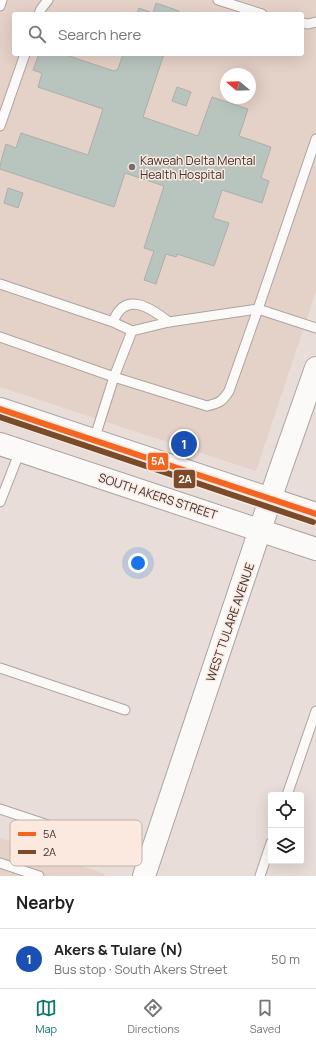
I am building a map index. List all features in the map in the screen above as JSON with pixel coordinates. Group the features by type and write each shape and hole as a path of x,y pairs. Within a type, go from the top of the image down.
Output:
{"main road":[{"name":"WEST TULARE AVENUE","path":"147,868 316,368"},
{"path":"0,409 316,514"},
{"name":"SOUTH AKERS STREET","path":"0,444 316,549"}],"lane":[{"path":"0,6 2,0"},
{"path":"40,12 48,0"},
{"path":"218,0 256,12"},
{"path":"304,23 316,22"},
{"path":"0,126 24,56"},
{"path":"0,337 114,377 207,406 219,403 228,391 316,139"},
{"path":"0,284 113,322 132,331 169,322 258,308 316,328"},
{"path":"113,322 115,315 120,309 128,305 135,304 149,308 169,322"},
{"path":"94,440 114,377 132,331"},
{"path":"0,502 20,451"},
{"path":"0,668 125,710"},
{"path":"288,792 316,711"},
{"path":"0,809 27,820"},
{"path":"260,876 268,852"},
{"path":"0,863 39,876"}],"shaded area":[{"path":"0,0 316,0 316,291 256,471 0,387"},
{"path":"0,838 10,841 10,866 82,866 105,874 104,876 0,876"}],"building":[{"path":"156,3 179,11 179,12 153,12"},
{"path":"139,8 150,12 138,12"},
{"name":"Kaweah Delta Mental Health Hospital","path":"38,56 69,56 114,71 118,69 122,56 163,56 143,117 198,136 212,97 220,100 220,104 233,104 248,109 239,136 271,147 261,178 269,181 262,203 222,190 213,218 229,223 214,266 177,254 176,257 166,254 156,284 144,280 154,251 144,248 164,186 125,173 114,207 0,169 6,144 16,148 21,133 88,155 103,109 38,87 42,73 33,70"},
{"path":"177,87 191,92 186,106 172,101"},
{"path":"8,188 23,193 18,208 4,203"}],"transit line":[{"name":"5A","path":"0,409 316,514"},
{"name":"2A","path":"0,417 313,522"}],"place":[{"name":"Kaweah Delta Mental Health Hospital","path":"132,167"},
{"name":"Akers & Tulare (N)","path":"184,444"}]}
